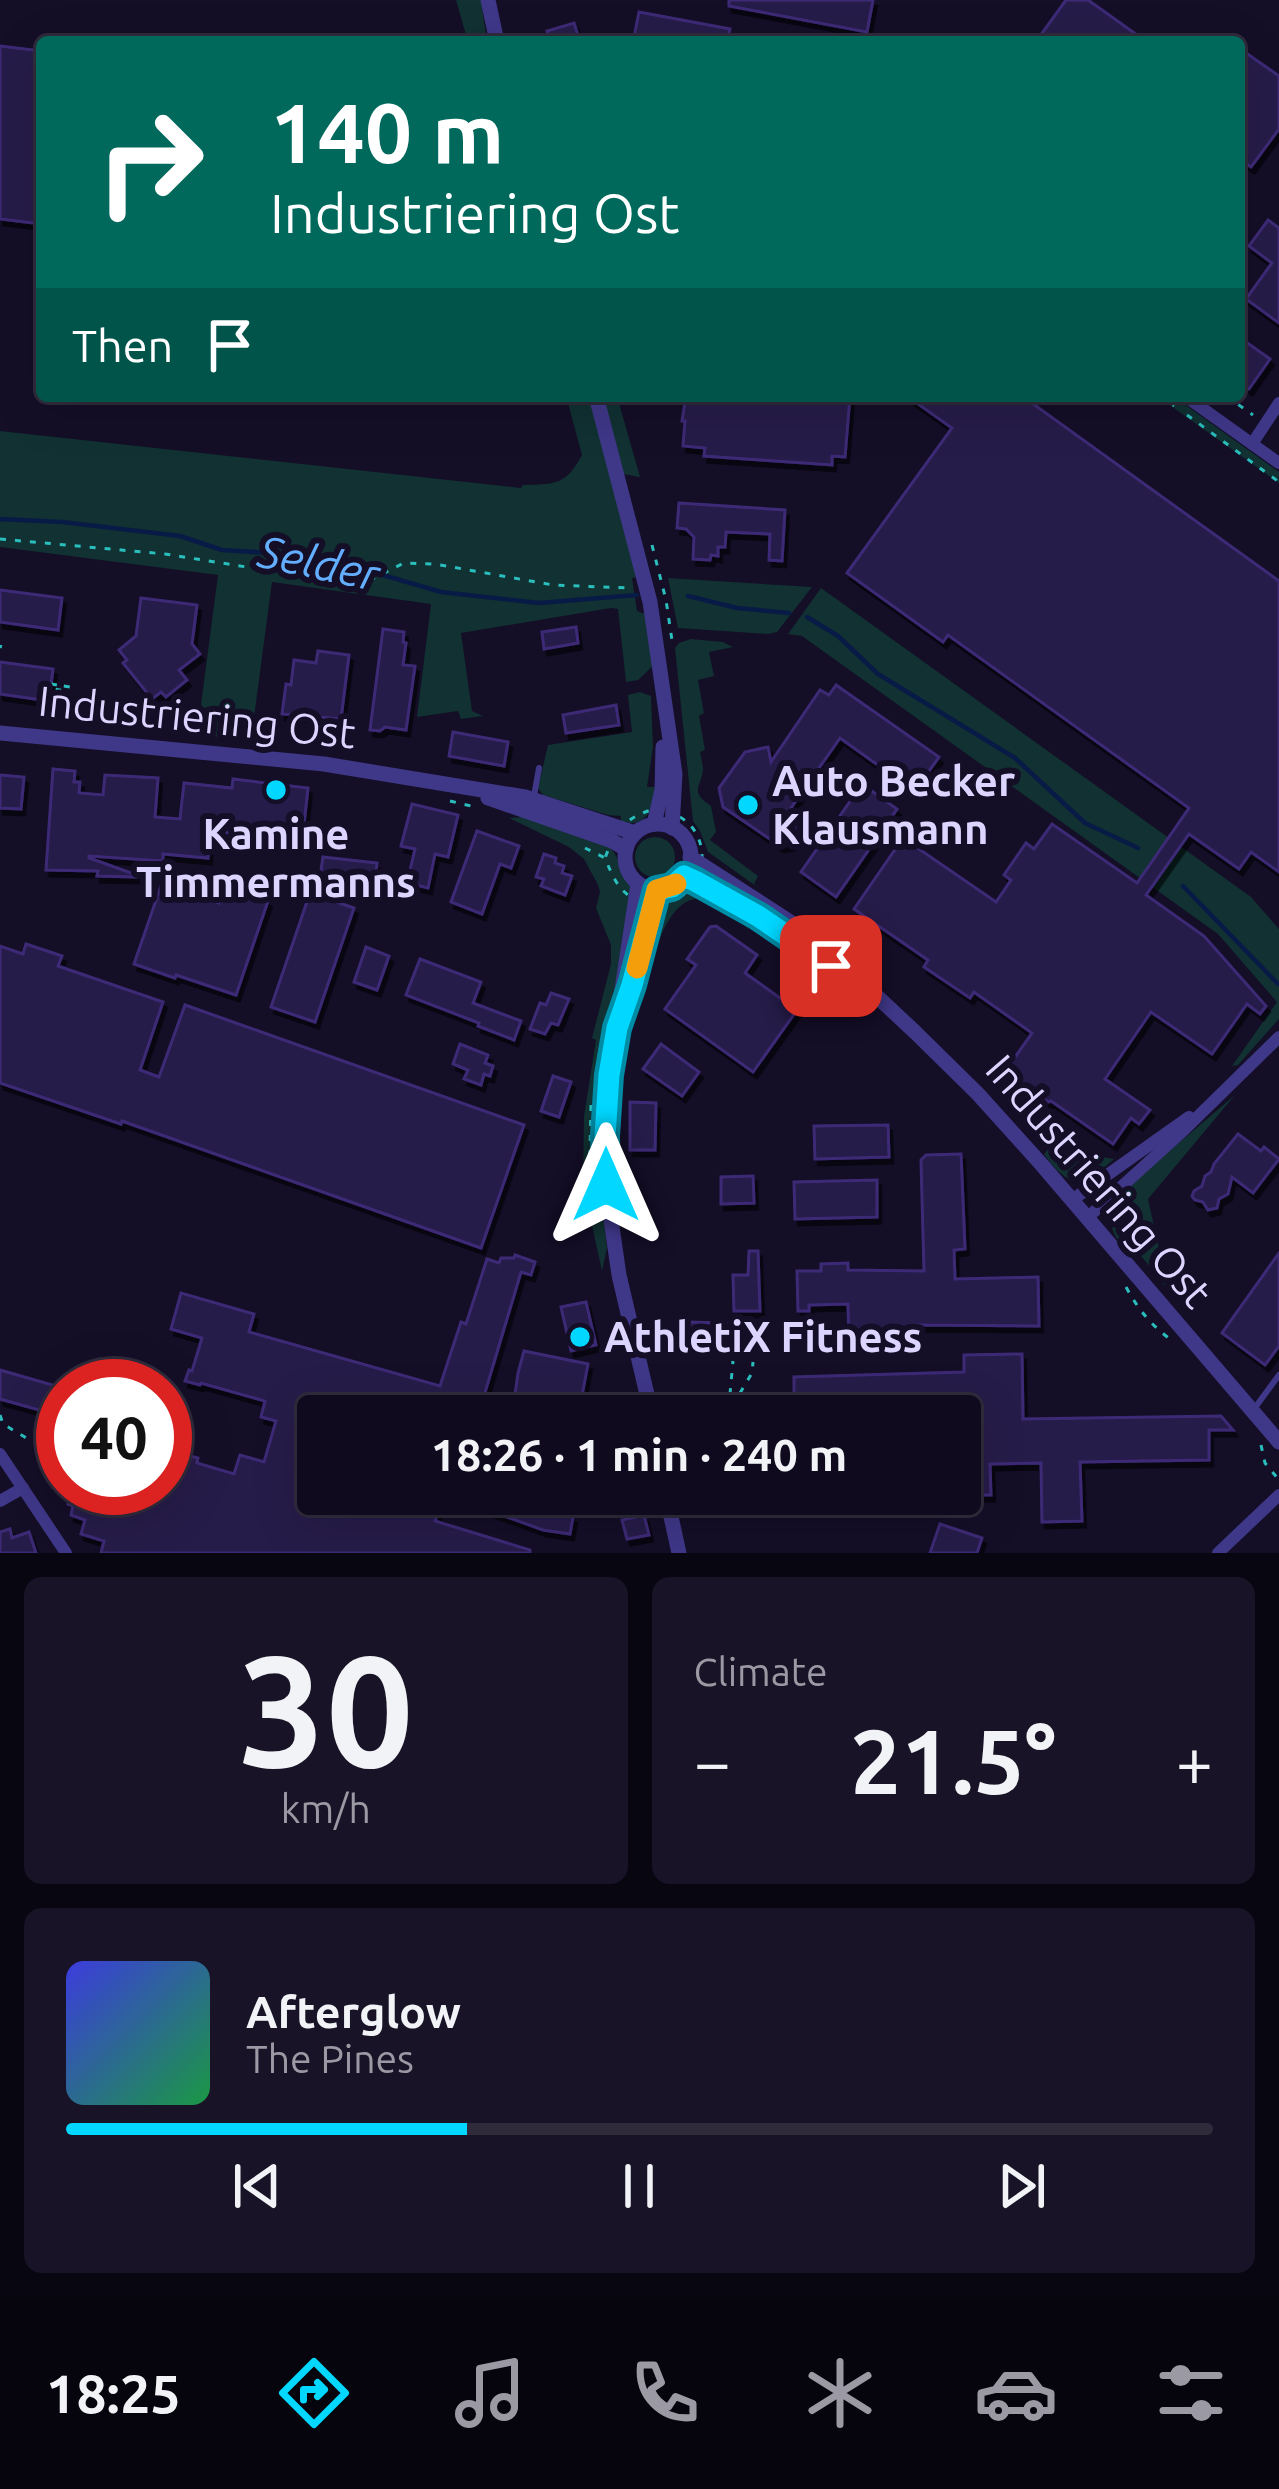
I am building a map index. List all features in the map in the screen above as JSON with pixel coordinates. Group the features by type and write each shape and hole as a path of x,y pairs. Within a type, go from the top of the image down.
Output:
{"street":[{"path":"488,0 496,36"},
{"path":"598,402 647,590 675,774 672,825 696,855 687,883 661,897 617,1028"},
{"path":"1193,402 1279,463"},
{"path":"1252,444 1279,404"},
{"name":"Industriering Ost","path":"0,733 324,764 452,793 626,849"},
{"name":"Industriering Ost","path":"452,793 533,800 635,833"},
{"path":"661,897 638,884 625,865 626,849 635,833 672,825"},
{"name":"Industriering Ost","path":"696,855 823,946 915,1031 1072,1200 1279,1442"},
{"name":"Industriering Ost","path":"687,883 758,916 854,977"},
{"path":"638,884 606,1105 606,1185 619,1275 647,1395"},
{"path":"1072,1200 1205,1106 1279,1037"},
{"path":"1087,1218 1205,1106"},
{"path":"0,1454 66,1553"},
{"path":"0,1501 23,1489"},
{"path":"1218,1553 1279,1495"},
{"path":"671,1515 679,1553"}],"lane":[{"path":"533,800 539,768"},
{"path":"1252,1412 1279,1375"}],"path":[{"path":"1169,402 1279,482"},
{"path":"1235,402 1265,423"},
{"path":"0,539 165,554 355,588 404,563 553,585 647,590"},
{"path":"51,684 62,686 57,690 58,685 70,687"},
{"path":"452,793 485,810"},
{"path":"672,825 700,839 696,855"},
{"path":"584,848 605,858"},
{"path":"661,897 683,897 687,883"},
{"path":"1127,1288 1152,1326 1171,1340"},
{"path":"730,1394 733,1361"},
{"path":"740,1393 754,1362"},
{"path":"0,1415 3,1424 32,1442"},
{"path":"1259,1438 1264,1463 1279,1480"}],"green space":[{"path":"456,0 481,0 486,36 466,36"},
{"path":"568,402 591,402 637,577 632,578 637,611 647,615 655,664 638,680 626,682 618,609 461,633 472,711 483,716 461,719 458,711 417,717 431,604 272,582 251,740 197,735 218,575 0,547 0,431 521,488 559,481 582,455"},
{"path":"604,402 619,402 640,477 623,474"},
{"path":"1165,402 1181,402 1279,472 1279,483"},
{"path":"668,578 812,587 777,632 768,634 678,628"},
{"path":"821,588 1251,897 1279,929 1279,1019 1238,1065 1232,1066 1277,1002 1218,934 802,636 788,634"},
{"path":"691,639 733,647 709,652 714,676 698,680 705,750 700,752 703,770 698,793 711,806 716,832 710,840 758,876 754,884 763,891 708,852 693,821 675,648"},
{"path":"628,695 651,696 653,747 647,787 658,787 647,815 636,822 620,822 621,816 543,795 538,788 548,745 632,732"},
{"path":"522,817 606,845 631,885 599,1183 607,1248 602,1271 583,1185 584,1116 596,1040 592,1038 611,964 611,945 596,908 598,885 584,859 509,818"},
{"path":"655,837 669,843 675,857 669,871 655,877 641,871 635,857 641,843"},
{"path":"687,886 738,909 749,930 719,904 693,899 674,912 653,958 645,956 660,898"},
{"path":"1235,1095 1148,1199 1168,1289 1133,1246 1125,1250 1120,1243 1111,1224 1114,1204 1117,1196"},
{"path":"1049,1148 1114,1159 1086,1183 1079,1182 1053,1165 1044,1154"}],"building":[{"path":"729,0 873,0 867,32 729,6"},
{"path":"1066,0 1088,0 1139,36 1040,36"},
{"path":"639,12 730,29 728,36 634,36"},
{"path":"574,23 578,36 548,36 547,31"},
{"path":"0,46 36,50 36,223 0,219"},
{"path":"1245,52 1279,76 1279,129 1251,167 1245,163"},
{"path":"1268,220 1279,228 1279,323 1246,299 1272,263 1249,246"},
{"path":"1245,343 1270,359 1249,389 1245,386"},
{"path":"685,402 850,402 845,457 832,456 832,465 704,456 705,448 683,446"},
{"path":"915,402 1030,402 1279,581 1279,872 1251,852 1239,869 1189,834 1146,895 1204,936 1266,1006 1260,1014 1247,1004 1212,1054 1151,1012 1105,1079 1150,1110 1139,1124 1131,1118 1113,1144 1006,1070 1032,1033 974,992 970,998 924,967 928,960 854,909 903,838 996,902 1011,880 1004,875 1026,843 1034,849 1052,824 1137,883 1189,808 948,635 943,642 847,573 952,428"},
{"path":"679,503 785,510 782,561 769,560 770,534 726,532 725,547 718,547 718,556 693,559 694,537 677,528"},
{"path":"0,590 62,598 58,630 0,622"},
{"path":"141,598 197,605 192,644 200,654 179,670 187,680 166,697 161,692 152,699 123,663 127,660 119,650 136,636"},
{"path":"576,627 578,643 544,649 542,632"},
{"path":"383,629 404,632 403,665 415,666 406,730 370,730"},
{"path":"318,651 349,655 341,719 282,714 294,660 316,663"},
{"path":"0,662 53,669 49,701 0,694"},
{"path":"836,685 939,757 910,788 840,738 791,808 806,823 791,844 780,846 723,807 719,788 745,752 768,747 771,762 820,690 829,695"},
{"path":"616,705 619,725 566,733 563,715"},
{"path":"453,732 508,742 504,766 449,756"},
{"path":"53,769 75,771 79,793 103,795 105,775 158,778 155,817 180,819 184,783 232,788 233,779 308,788 302,842 221,832 220,840 209,839 208,858 163,854 163,861 89,856 136,877 46,870"},
{"path":"0,775 24,777 21,809 0,808"},
{"path":"862,784 897,809 836,897 801,872"},
{"path":"412,804 458,815 448,857 435,854 428,888 407,883 415,849 401,846"},
{"path":"477,831 519,846 511,868 500,864 482,914 451,902"},
{"path":"544,854 556,858 555,863 564,866 562,873 572,876 565,895 541,886 544,879 536,877"},
{"path":"323,857 377,863 375,883 320,877"},
{"path":"162,883 219,903 224,886 268,901 236,995 134,964"},
{"path":"310,893 354,908 315,1022 271,1007"},
{"path":"716,926 757,955 745,973 797,1010 753,1072 665,1009 696,965 687,959 710,927"},
{"path":"26,944 62,956 58,966 163,1002 140,1070 159,1077 185,1005 524,1125 481,1248 122,1121 0,1083 0,946 23,954"},
{"path":"366,947 389,956 377,990 354,982"},
{"path":"420,959 481,982 473,1003 521,1021 514,1040 406,995"},
{"path":"551,993 569,999 558,1025 551,1023 545,1034 530,1029 540,1003 546,1005"},
{"path":"460,1044 488,1055 485,1063 493,1066 481,1085 464,1079 468,1070 453,1064"},
{"path":"661,1044 699,1072 682,1096 643,1069"},
{"path":"553,1076 571,1082 559,1117 541,1111"},
{"path":"630,1102 656,1103 655,1150 630,1150"},
{"path":"888,1125 889,1157 815,1159 814,1126"},
{"path":"1238,1134 1279,1159 1253,1193 1232,1177 1228,1194 1219,1199 1217,1208 1208,1210 1192,1196"},
{"path":"961,1154 965,1249 954,1250 955,1279 1038,1277 1039,1326 910,1325 901,1328 901,1340 849,1341 848,1304 809,1305 809,1311 798,1311 797,1271 821,1271 821,1264 848,1263 848,1270 924,1271 921,1160 926,1155"},
{"path":"753,1176 754,1203 721,1204 721,1177"},
{"path":"877,1180 877,1217 795,1219 794,1182"},
{"path":"749,1251 758,1251 760,1311 734,1311 733,1275 748,1275"},
{"path":"1279,1253 1279,1346 1265,1365 1222,1333"},
{"path":"501,1258 535,1262 531,1275 521,1272 484,1395 297,1395 297,1515 437,1515 435,1521 530,1553 101,1553 104,1541 81,1534 85,1520 71,1515 192,1515 192,1456 198,1458 197,1463 234,1474 240,1455 264,1462 276,1421 261,1417 265,1401 192,1383 202,1338 171,1329 181,1293 254,1314 249,1332 440,1386 487,1259 499,1263"},
{"path":"586,1302 596,1345 571,1351 561,1307"},
{"path":"685,1322 726,1323 725,1346 685,1345"},
{"path":"524,1351 588,1364 582,1395 515,1395"},
{"path":"1022,1354 1023,1419 1221,1416 1233,1430 1209,1430 1209,1460 1080,1462 1082,1521 1042,1522 1041,1463 990,1464 991,1495 981,1495 981,1395 794,1395 794,1377 964,1372 964,1355"},
{"path":"0,1370 36,1380 36,1409 0,1399"},
{"path":"502,1515 573,1517 570,1534"},
{"path":"644,1515 649,1535 627,1539 622,1520"},
{"path":"940,1524 982,1538 977,1553 930,1553"},
{"path":"10,1529 12,1538 29,1532 36,1553 0,1553 0,1532"}],"waterway":[{"name":"Selder","path":"0,519 180,536 222,550 318,556 441,592 539,603 637,595"},
{"name":"Selder","path":"688,596 737,608 789,613"},
{"name":"Selder","path":"807,617 838,636 878,674 1015,758 1085,823 1138,848"},
{"name":"Selder","path":"1183,886 1278,984"}],"slow traffic":[{"path":"637,968 657,890 676,884"}],"place":[{"name":"Kamine Timmermanns","path":"276,790"},
{"name":"Auto Becker Klausmann","path":"748,805"},
{"name":"AthletiX Fitness","path":"580,1337"}],"route":[{"path":"606,1185 609,1075 617,1028 657,890 672,887 684,876 758,916 831,966"}]}
